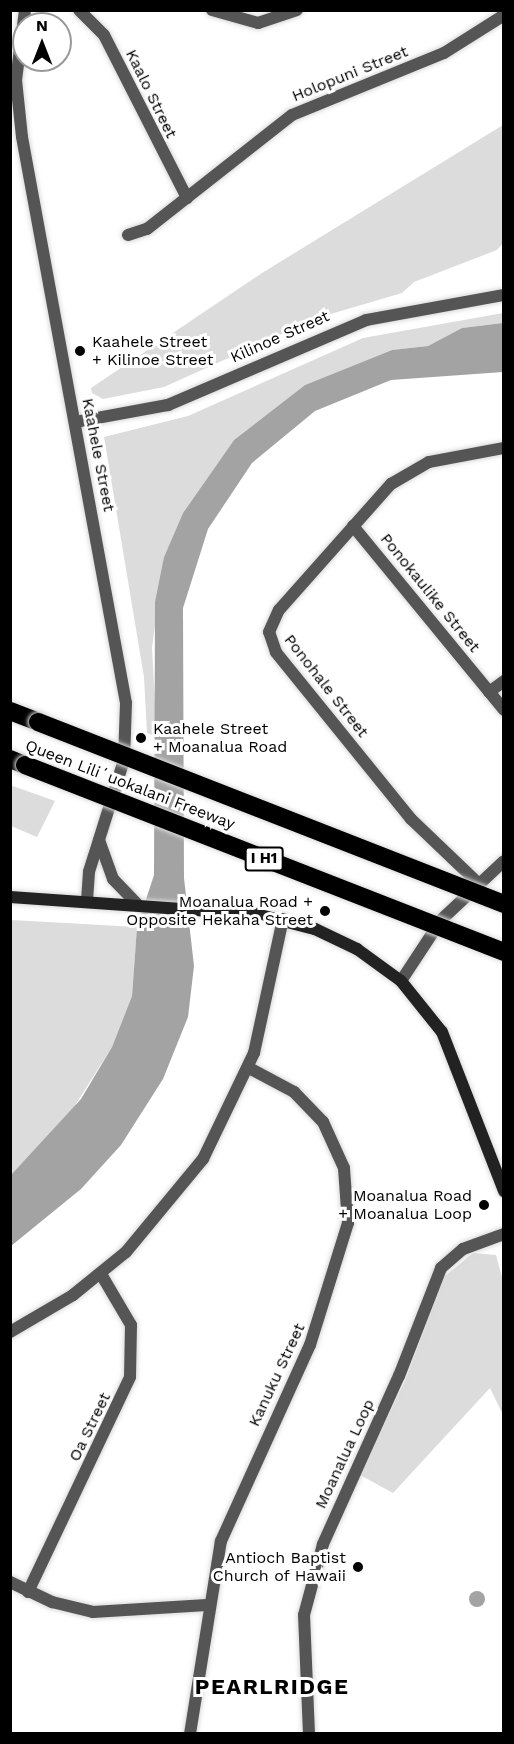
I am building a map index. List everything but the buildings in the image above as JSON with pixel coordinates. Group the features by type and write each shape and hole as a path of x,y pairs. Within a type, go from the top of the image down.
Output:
{"highway":[{"name":"Queen Liliʻuokalani Freeway","path":"10,711 504,904"},
{"name":"Queen Liliʻuokalani Freeway","path":"18,762 504,952"}],"main road":[{"path":"10,897 196,909 283,919 343,941 401,981 432,1016 451,1050 504,1191"}],"street":[{"name":"Kaahele Street","path":"25,10 18,108 126,703 124,760 99,840 87,902"},
{"name":"Kaalo Street","path":"79,10 104,35 187,198"},
{"path":"212,10 258,23 297,10"},
{"name":"Holopuni Street","path":"128,235 147,229 292,116 444,53 504,15"},
{"name":"Kilinoe Street","path":"75,422 168,405 366,320 504,295"},
{"name":"Ponohale Street","path":"478,883 411,819 270,642 275,615 382,492 419,466 504,448"},
{"name":"Ponokaulike Street","path":"353,526 504,710"},
{"path":"489,692 504,681"},
{"path":"99,840 112,879 138,905"},
{"path":"401,981 441,920 504,861"},
{"path":"10,1332 101,1274 188,1180 249,1068 283,919"},
{"name":"Kanuku Street","path":"190,1734 202,1676 207,1605 225,1528 310,1344 348,1223 344,1168 323,1122 299,1096 249,1068"},
{"name":"Moanalua Loop","path":"309,1734 304,1615 322,1544 399,1376 441,1268 463,1249 504,1234"},
{"name":"Oa Street","path":"28,1592 130,1377 131,1325 101,1274"},
{"path":"10,1582 28,1592 93,1611 207,1605"}],"shaded area":[{"path":"503,125 504,242 497,250 414,282 402,293 317,318 164,387 103,399 92,393 91,388 262,273"},
{"path":"503,313 503,323 462,328 428,346 392,350 305,385 234,440 183,513 164,557 152,648 157,737 147,733 144,677 104,437 188,416 363,338"},
{"path":"503,323 503,372 391,380 315,411 252,463 208,529 183,608 184,878 194,966 188,1017 163,1079 121,1145 81,1189 11,1246 11,1175 81,1099 112,1047 132,996 137,927 154,875 155,602 164,557 183,513 234,440 305,385 392,350 428,346 462,328"},
{"path":"10,785 55,801 37,837 11,826"},
{"path":"11,920 137,927 132,996 112,1047 67,1118 11,1175"},
{"path":"473,1253 496,1255 503,1281 503,1415 490,1388 393,1493 360,1475 405,1381 444,1277"},
{"path":"477,1591 483,1593 485,1599 483,1605 477,1607 471,1605 469,1599 471,1593"}],"place":[{"name":"Kaahele Street + Kilinoe Street","path":"80,351"},
{"name":"Kaahele Street + Moanalua Road","path":"141,738"},
{"name":"Moanalua Road + Opposite Hekaha Street","path":"325,911"},
{"name":"Moanalua Road + Moanalua Loop","path":"484,1205"},
{"name":"Antioch Baptist Church of Hawaii","path":"358,1567"}],"district":[{"name":"PEARLRIDGE","path":"272,1687"}]}
